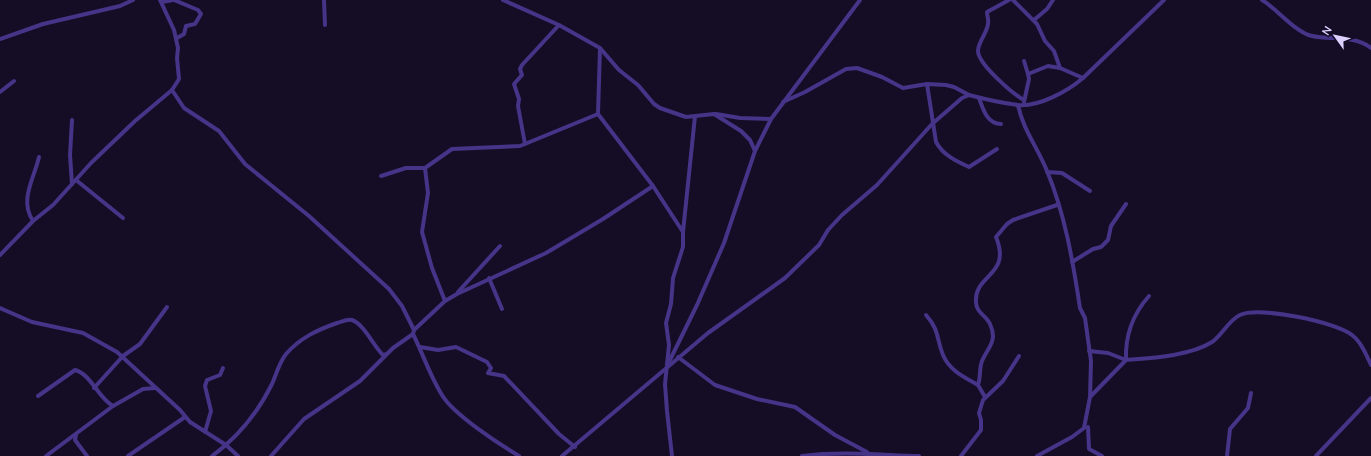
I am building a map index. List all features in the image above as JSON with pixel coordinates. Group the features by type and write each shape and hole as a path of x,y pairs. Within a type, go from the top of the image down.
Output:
{"street":[{"path":"0,39 43,24 120,6 133,0"},
{"path":"0,255 33,221 53,205 72,184 144,113 172,90 179,79 177,38 161,1 173,0 198,10 201,14 195,24 186,26 184,34 177,38"},
{"path":"324,0 325,26"},
{"path":"504,0 559,25 600,48 619,70 638,85 660,108 686,117 714,114 740,118 771,119"},
{"path":"667,366 698,305 724,243 755,151 771,119 782,102 812,65 860,0"},
{"path":"1009,0 987,12 989,23 978,52 980,57 994,74 1024,102"},
{"path":"1013,0 1034,20 1045,41 1054,51 1060,68"},
{"path":"1034,20 1043,13 1053,0"},
{"path":"782,102 850,68 858,68 871,72 903,88 927,84 954,87 969,95 979,98 1018,105 1024,102 1039,101 1076,84 1164,0"},
{"path":"1262,0 1286,20 1311,36 1360,42 1371,48"},
{"path":"525,144 518,106 519,99 514,84 522,75 520,69 522,65 559,25"},
{"path":"600,48 598,114 653,186 682,232"},
{"path":"1024,61 1029,79 1024,102"},
{"path":"1028,74 1048,66 1060,68 1083,78"},
{"path":"0,92 14,81"},
{"path":"927,84 932,124 940,149 946,155 970,167 997,149"},
{"path":"172,90 184,108 219,131 245,164 309,216 385,286 402,306 442,396 451,406 501,445 519,456"},
{"path":"562,456 708,333 785,278 819,245 828,230 842,214 877,185 932,124 962,98 969,95"},
{"path":"979,98 987,116 994,123 1001,124"},
{"path":"1018,105 1025,130 1048,172 1058,205 1072,262 1080,308 1085,318 1091,361 1090,397 1084,428 1072,437 1037,456"},
{"path":"381,176 406,168 426,168 452,150 467,147 513,147 525,144 598,114"},
{"path":"714,114 741,132 750,140 755,151"},
{"path":"672,456 667,411 666,384 669,345 666,323 671,304 673,278 683,247 682,232 695,116"},
{"path":"72,120 70,155 72,184"},
{"path":"33,221 29,216 26,202 39,157"},
{"path":"426,168 428,193 422,232 432,268 445,301"},
{"path":"1048,172 1062,174 1090,191"},
{"path":"76,180 123,218"},
{"path":"212,456 226,446 235,437 259,406 285,356 291,349 312,332 352,320 363,328 375,348 384,356 413,332 445,301 456,294 546,253 603,219 653,186"},
{"path":"1072,262 1093,249 1102,247 1108,240 1111,226 1126,204"},
{"path":"978,385 982,360 992,344 992,336 990,323 981,315 976,302 978,290 1000,262 1001,250 996,237 1007,224 1013,220 1058,205"},
{"path":"456,294 500,246"},
{"path":"489,278 502,309"},
{"path":"1090,397 1126,360 1125,346 1129,329 1136,313 1149,296"},
{"path":"94,388 123,356 140,344 167,307"},
{"path":"0,308 32,322 83,333 123,356 155,388 180,410 185,417 238,456"},
{"path":"1089,351 1108,354 1126,360 1168,356 1200,347 1211,342 1239,315 1260,313 1314,319 1342,329 1352,335 1364,349 1371,365"},
{"path":"926,315 936,327 943,356 962,377 978,385 985,397"},
{"path":"420,347 438,350 456,347 487,362 492,368 488,373 504,376 559,434 574,447"},
{"path":"271,456 304,419 360,381 393,348"},
{"path":"961,456 981,430 982,420 979,413 980,406 985,397 1003,381 1018,356"},
{"path":"678,357 715,385 758,399 795,407 835,435 867,452"},
{"path":"206,432 211,411 204,386 207,380 220,374 223,368"},
{"path":"38,396 75,370 80,371 85,375 94,388 108,403 113,406"},
{"path":"46,456 113,406 143,389 155,388"},
{"path":"1227,456 1230,429 1248,408 1251,393"},
{"path":"1316,456 1371,398"},
{"path":"128,456 185,417"},
{"path":"1088,428 1089,449 1102,456"},
{"path":"76,435 75,440 88,456"},
{"path":"802,456 823,453 851,454 867,452 919,456"}]}
